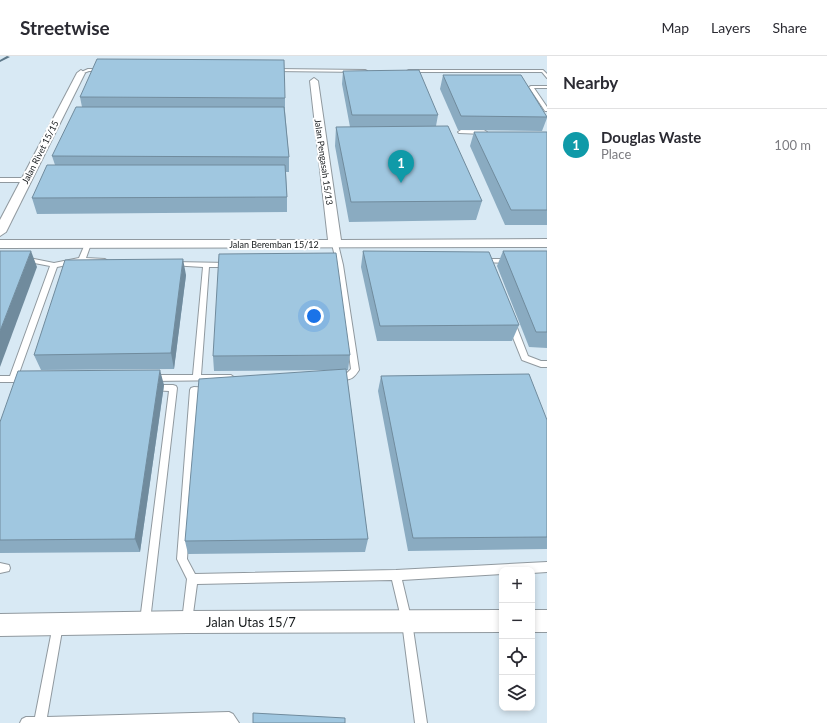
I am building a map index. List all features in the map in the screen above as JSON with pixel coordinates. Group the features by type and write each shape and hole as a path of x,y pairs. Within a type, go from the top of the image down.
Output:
{"street":[{"name":"Jalan Rivet 15/15","path":"0,232 81,73"},
{"name":"Jalan Pengasah 15/13","path":"314,82 335,244"},
{"name":"Jalan Beremban 15/12","path":"0,244 30,252 88,244 547,244"},
{"name":"Jalan Utas 15/7","path":"0,625 145,622 499,621"},
{"path":"535,621 547,621"}],"lane":[{"path":"81,73 88,70 112,70"},
{"path":"271,70 367,71"},
{"path":"407,71 543,71 547,77"},
{"path":"523,87 547,87"},
{"path":"531,87 547,110"},
{"path":"461,132 492,132"},
{"path":"0,180 26,180"},
{"path":"82,260 88,244"},
{"path":"326,376 349,376 355,370 336,265 335,244"},
{"path":"13,259 30,252 54,265 82,260 113,261"},
{"path":"472,261 489,265 517,261"},
{"path":"167,263 237,265"},
{"path":"13,379 54,265"},
{"path":"197,378 206,265"},
{"path":"510,320 525,358 541,364 547,364"},
{"path":"143,378 242,378"},
{"path":"0,380 36,379"},
{"path":"141,388 173,388 145,622"},
{"path":"187,622 192,580 182,559 194,390 217,390"},
{"path":"192,580 396,575 547,567"},
{"path":"396,575 406,622 421,723"},
{"path":"40,723 58,624"},
{"path":"26,723 229,718 233,723"}],"shaded area":[{"path":"0,56 547,56 547,723 0,723"}],"building":[{"path":"97,59 284,60 285,98 80,97"},
{"path":"419,70 438,115 352,115 343,71"},
{"path":"443,75 521,75 547,117 461,116"},
{"path":"76,107 284,107 289,157 52,156"},
{"path":"448,126 482,201 351,202 336,127"},
{"path":"474,132 547,132 547,210 511,210"},
{"path":"47,165 285,165 287,197 32,198"},
{"path":"0,251 31,251 0,331"},
{"path":"363,251 489,252 519,325 380,326"},
{"path":"503,251 547,251 547,332 536,332"},
{"path":"336,253 350,355 213,356 219,254"},
{"path":"183,259 171,353 34,355 65,260"},
{"path":"346,369 368,539 185,541 199,379"},
{"path":"160,370 135,539 0,540 0,422 18,371"},
{"path":"529,374 547,420 547,537 413,538 381,376"},
{"path":"253,713 345,718 345,723 253,723"}],"waterway":[{"path":"0,61 8,57"}],"place":[{"name":"Douglas Waste","path":"401,183"}]}
